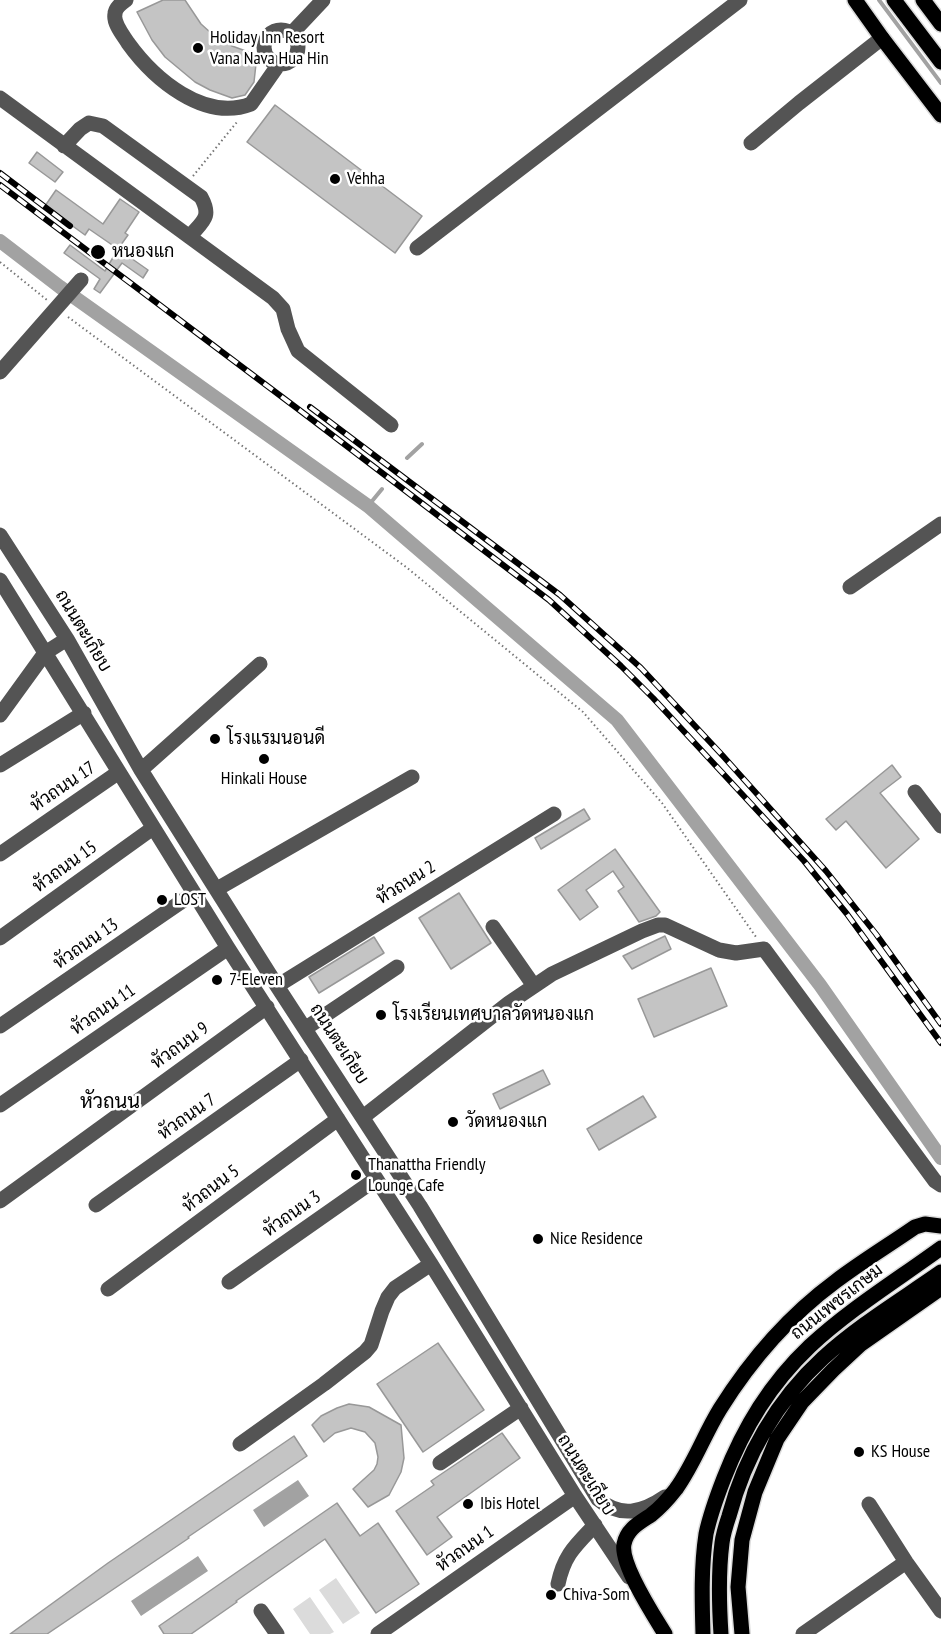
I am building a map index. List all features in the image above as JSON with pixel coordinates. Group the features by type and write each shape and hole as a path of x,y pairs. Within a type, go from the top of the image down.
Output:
{"main road":[{"path":"855,0 941,115"},
{"path":"894,0 941,62"},
{"path":"923,0 941,24"},
{"path":"665,1634 643,1597 623,1555 627,1535 635,1525 663,1503 676,1488 690,1467 720,1410 752,1364 789,1322 835,1282 915,1227 925,1224 941,1226"},
{"name":"ถนนเพชรเกษม","path":"703,1634 701,1590 706,1534 717,1494 733,1454 752,1418 780,1377 810,1347 842,1319 941,1248"},
{"name":"ถนนเพชรเกษม","path":"721,1634 718,1596 722,1541 734,1499 748,1463 767,1426 792,1390 823,1358 854,1333 941,1272"},
{"path":"742,1634 738,1587 742,1540 755,1492 777,1439 802,1402 861,1344 940,1292"}],"street":[{"path":"126,0 115,10 114,15 134,51 157,76 183,94 203,104 219,109 251,104 279,64"},
{"path":"292,33 323,0"},
{"path":"417,248 740,0"},
{"path":"282,29 292,33 298,43 297,54 290,62 279,64 269,60 263,51 264,40 272,32 282,29"},
{"path":"751,143 882,38"},
{"path":"0,98 273,298 283,309 288,329 298,351 391,425"},
{"path":"64,146 89,123 103,126 201,197 207,207 206,217 190,236"},
{"path":"0,372 81,280"},
{"path":"850,587 941,524"},
{"name":"ถนนตะเกียบ","path":"0,535 67,639 141,770 432,1227 598,1499 606,1506 619,1511 635,1511 649,1508 676,1488"},
{"name":"ถนนตะเกียบ","path":"0,580 228,948 431,1264 575,1496 643,1597"},
{"path":"0,715 45,653 67,639"},
{"path":"141,770 260,664"},
{"path":"0,765 84,713"},
{"path":"98,737 117,725"},
{"name":"หัวถนน 17","path":"0,854 119,772"},
{"path":"217,889 412,777"},
{"path":"915,792 941,826"},
{"name":"หัวถนน 2","path":"278,986 554,814"},
{"name":"หัวถนน 15","path":"0,938 153,828"},
{"name":"หัวถนน 13","path":"0,1026 194,893"},
{"path":"363,1117 509,1003 552,974 642,931 665,925 719,950 736,953 764,949 935,1181 941,1185"},
{"path":"493,927 534,986"},
{"name":"หัวถนน 11","path":"0,1105 228,948"},
{"path":"306,1028 397,967"},
{"name":"หัวถนน 9","path":"0,1201 267,1007"},
{"name":"หัวถนน 7","path":"96,1205 301,1060"},
{"name":"หัวถนน 5","path":"108,1289 353,1102"},
{"name":"หัวถนน 3","path":"230,1281 376,1179"},
{"path":"240,1444 365,1352 371,1345 388,1297 395,1288 431,1264"},
{"path":"440,1463 521,1408"},
{"name":"หัวถนน 1","path":"378,1634 575,1496"},
{"path":"869,1504 941,1611"},
{"path":"558,1584 566,1557 595,1526"},
{"path":"803,1634 906,1562"},
{"path":"261,1611 276,1634"}],"path":[{"path":"186,186 251,104"},
{"path":"0,262 56,308 406,567 583,712 662,803 764,949"}],"shaded area":[{"path":"298,1480 309,1496 264,1527 253,1510"},
{"path":"198,1556 208,1571 141,1616 131,1601"},
{"path":"336,1578 360,1613 343,1624 319,1590"},
{"path":"310,1597 334,1632 310,1634 293,1609"}],"building":[{"name":"Holiday Inn Resort Vana Nava Hua Hin","path":"163,0 185,0 201,24 211,33 232,46 257,55 254,82 245,95 232,98 210,90 195,82 165,57 152,40 137,12"},
{"name":"Vehha","path":"275,105 422,216 395,253 247,142"},
{"path":"37,152 63,172 55,182 29,163"},
{"path":"56,190 103,224 120,199 139,212 125,233 128,235 118,249 89,229 85,235 45,206"},
{"path":"70,245 105,271 118,249 148,270 143,278 122,263 100,293 94,289 100,279 64,253"},
{"path":"892,765 901,777 880,793 919,839 886,868 846,821 836,830 826,819"},
{"path":"584,809 590,819 541,849 535,838"},
{"path":"615,849 660,912 656,916 639,922 618,891 624,887 613,871 586,890 598,907 580,920 558,890"},
{"path":"459,893 491,943 451,969 419,918"},
{"path":"665,936 671,949 632,969 623,956"},
{"path":"374,937 384,953 319,993 309,977"},
{"path":"711,968 727,1006 654,1037 638,999"},
{"path":"543,1070 550,1084 500,1109 493,1094"},
{"path":"643,1096 656,1117 599,1150 587,1129"},
{"path":"438,1343 484,1410 423,1452 377,1384"},
{"path":"349,1404 369,1407 401,1425 404,1458 401,1472 389,1495 368,1507 353,1489 374,1470 377,1464 375,1443 365,1432 351,1428 335,1433 324,1442 312,1425 321,1416"},
{"path":"502,1433 520,1458 437,1517 452,1537 427,1555 396,1511 434,1485 431,1481"},
{"path":"294,1436 307,1456 47,1634 10,1634 108,1563"},
{"path":"337,1503 360,1536 378,1523 419,1584 376,1613 325,1539 191,1634 164,1634 159,1626"}],"waterway":[{"path":"879,0 941,83"},
{"path":"0,241 60,287 368,506 617,720 820,985 941,1158"},
{"path":"407,458 422,444"},
{"path":"368,506 382,489"}],"railway":[{"path":"0,173 70,226"},
{"path":"0,185 549,600 653,698 804,861 847,914 941,1043"},
{"path":"310,407 560,595 641,668 826,871 876,934 941,1024"}],"place":[{"name":"Holiday Inn Resort Vana Nava Hua Hin","path":"198,48"},
{"name":"Vehha","path":"335,179"},
{"name":"หนองแก","path":"98,252"},
{"name":"โรงแรมนอนดี","path":"215,739"},
{"name":"Hinkali House","path":"264,759"},
{"name":"LOST","path":"162,900"},
{"name":"7-Eleven","path":"217,980"},
{"name":"โรงเรียนเทศบาลวัดหนองแก","path":"381,1015"},
{"name":"วัดหนองแก","path":"453,1122"},
{"name":"Thanattha Friendly Lounge Cafe","path":"356,1175"},
{"name":"Nice Residence","path":"538,1239"},
{"name":"KS House","path":"859,1452"},
{"name":"Ibis Hotel","path":"468,1504"},
{"name":"Chiva-Som","path":"551,1595"}],"district":[{"name":"หัวถนน","path":"110,1102"}]}
